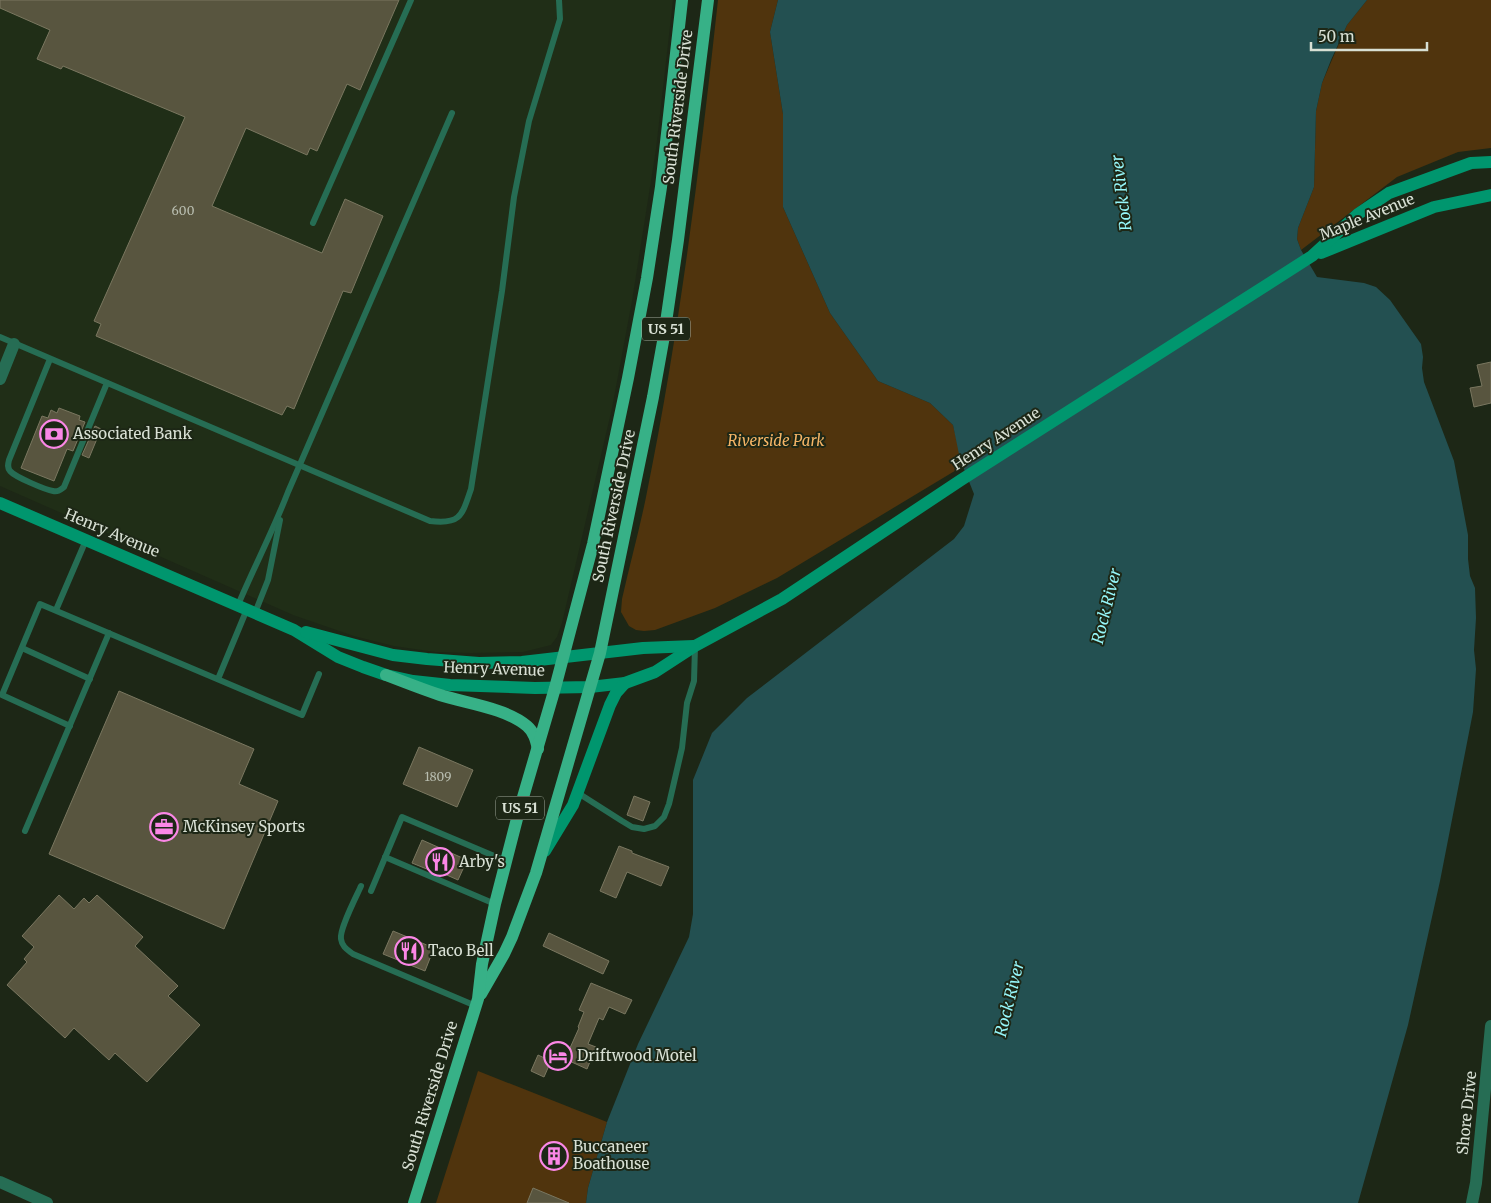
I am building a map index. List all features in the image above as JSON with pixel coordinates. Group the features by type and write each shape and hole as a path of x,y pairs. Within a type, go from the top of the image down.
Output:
{"main road":[{"name":"South Riverside Drive","path":"414,1203 477,1002 482,964 495,904 556,688 593,544 647,278 661,187 682,0"},
{"name":"South Riverside Drive","path":"477,1002 512,937 542,855 600,653 634,493 664,336 708,0"},
{"path":"386,675 440,695 515,718 526,725 532,732 536,738 538,749"}],"street":[{"name":"Maple Avenue","path":"1312,256 1358,214 1389,193 1471,162 1491,162"},
{"name":"Maple Avenue","path":"1312,256 1434,207 1491,195"},
{"name":"Henry Avenue","path":"0,503 247,609 294,630 338,657 386,675 413,681 450,685 556,688 625,683 655,672 696,646 782,600 961,480 1312,256"},
{"path":"0,380 14,344"},
{"name":"Henry Avenue","path":"294,630 393,655 495,664 642,648 696,646"},
{"path":"542,855 573,805 610,705 616,693 625,683"},
{"name":"Shore Drive","path":"1472,1203 1489,1078 1491,1026"},
{"path":"0,1182 47,1203"}],"lane":[{"path":"313,224 411,0"},
{"path":"0,337 430,522 449,522 457,518 462,513 471,489 516,188 529,121 560,19 559,0"},
{"path":"247,609 248,580 269,539 452,114"},
{"path":"50,359 8,460 8,467 14,475 49,490 61,490 66,484 107,383"},
{"path":"218,679 247,609 268,580 282,507"},
{"path":"56,610 86,540"},
{"path":"70,726 2,695 40,604 302,715 319,674"},
{"path":"25,831 109,633"},
{"path":"578,792 632,827 644,829 655,826 664,817 669,804 682,748 687,703 694,681 696,646"},
{"path":"22,648 90,679"},
{"path":"371,891 402,817 506,861"},
{"path":"385,856 495,904"},
{"path":"361,886 342,930 340,938 344,947 353,954 477,1002"}],"shaded area":[{"path":"0,0 673,0 656,149 632,301 612,408 562,623 557,637 551,645 523,652 435,652 394,646 354,636 293,615 0,486"}],"green space":[{"name":"Riverside Park","path":"718,0 778,0 770,32 783,114 783,207 830,313 878,381 930,403 953,425 963,466 777,578 715,608 655,630 644,631 636,630 629,626 621,612 622,599 659,431 679,308 704,124"},
{"path":"1367,0 1491,0 1491,148 1458,152 1397,177 1301,250 1297,239 1298,228 1314,187 1316,111 1322,83 1347,25"},
{"path":"478,1071 607,1122 588,1188 586,1203 436,1203"}],"water":[{"name":"Rock River","path":"778,0 1367,0 1347,25 1322,83 1316,111 1314,187 1298,228 1297,239 1301,250 1317,277 1364,283 1376,287 1390,300 1421,344 1424,382 1454,461 1468,535 1470,576 1475,588 1474,650 1476,669 1473,712 1440,881 1408,1025 1358,1203 586,1203 588,1188 607,1122 638,1044 689,937 693,914 693,780 712,733 747,698 954,539 964,526 974,494 960,459 953,425 930,403 878,381 830,313 783,207 783,114 770,32"}],"building":[{"path":"0,0 399,0 360,90 347,84 317,151 310,148 307,155 246,128 212,206 322,253 345,199 383,216 351,293 343,291 294,409 287,406 282,415 96,336 101,324 94,321 185,117 63,66 61,69 37,59 50,30 0,8"},
{"path":"1491,362 1491,403 1474,407 1470,388 1482,386 1477,365"},
{"name":"Associated Bank","path":"59,408 80,416 79,420 85,422 73,451 67,449 54,481 21,468 42,416 48,418 51,410 57,413"},
{"path":"95,426 101,429 89,458 82,455"},
{"name":"McKinsey Sports","path":"119,691 254,749 239,784 278,801 224,929 49,854"},
{"path":"419,747 473,770 457,807 403,784"},
{"path":"634,796 650,802 643,821 627,815"},
{"name":"Arby's","path":"422,840 467,860 458,880 412,863"},
{"path":"619,846 669,867 661,886 627,872 616,898 600,891"},
{"path":"59,895 74,909 84,898 89,903 97,895 143,937 135,946 178,986 168,996 200,1025 147,1082 115,1053 109,1060 74,1028 65,1038 7,985 27,962 24,959 34,947 22,936"},
{"name":"Taco Bell","path":"393,931 434,948 425,971 383,954"},
{"path":"549,933 609,961 603,974 543,946"},
{"path":"591,983 632,1000 625,1014 609,1007 603,1020 599,1018 588,1044 596,1047 587,1069 565,1059 579,1028 584,1012 579,1010"},
{"path":"538,1055 551,1061 544,1077 531,1071"},
{"name":"Buccaneer Boathouse","path":"552,1142 565,1147 556,1170 543,1165"},
{"path":"533,1188 569,1203 527,1203"}],"place":[{"name":"Associated Bank","path":"54,434"},
{"name":"McKinsey Sports","path":"164,827"},
{"name":"Arby's","path":"440,862"},
{"name":"Taco Bell","path":"409,951"},
{"name":"Driftwood Motel","path":"558,1056"},
{"name":"Buccaneer Boathouse","path":"554,1156"}]}
